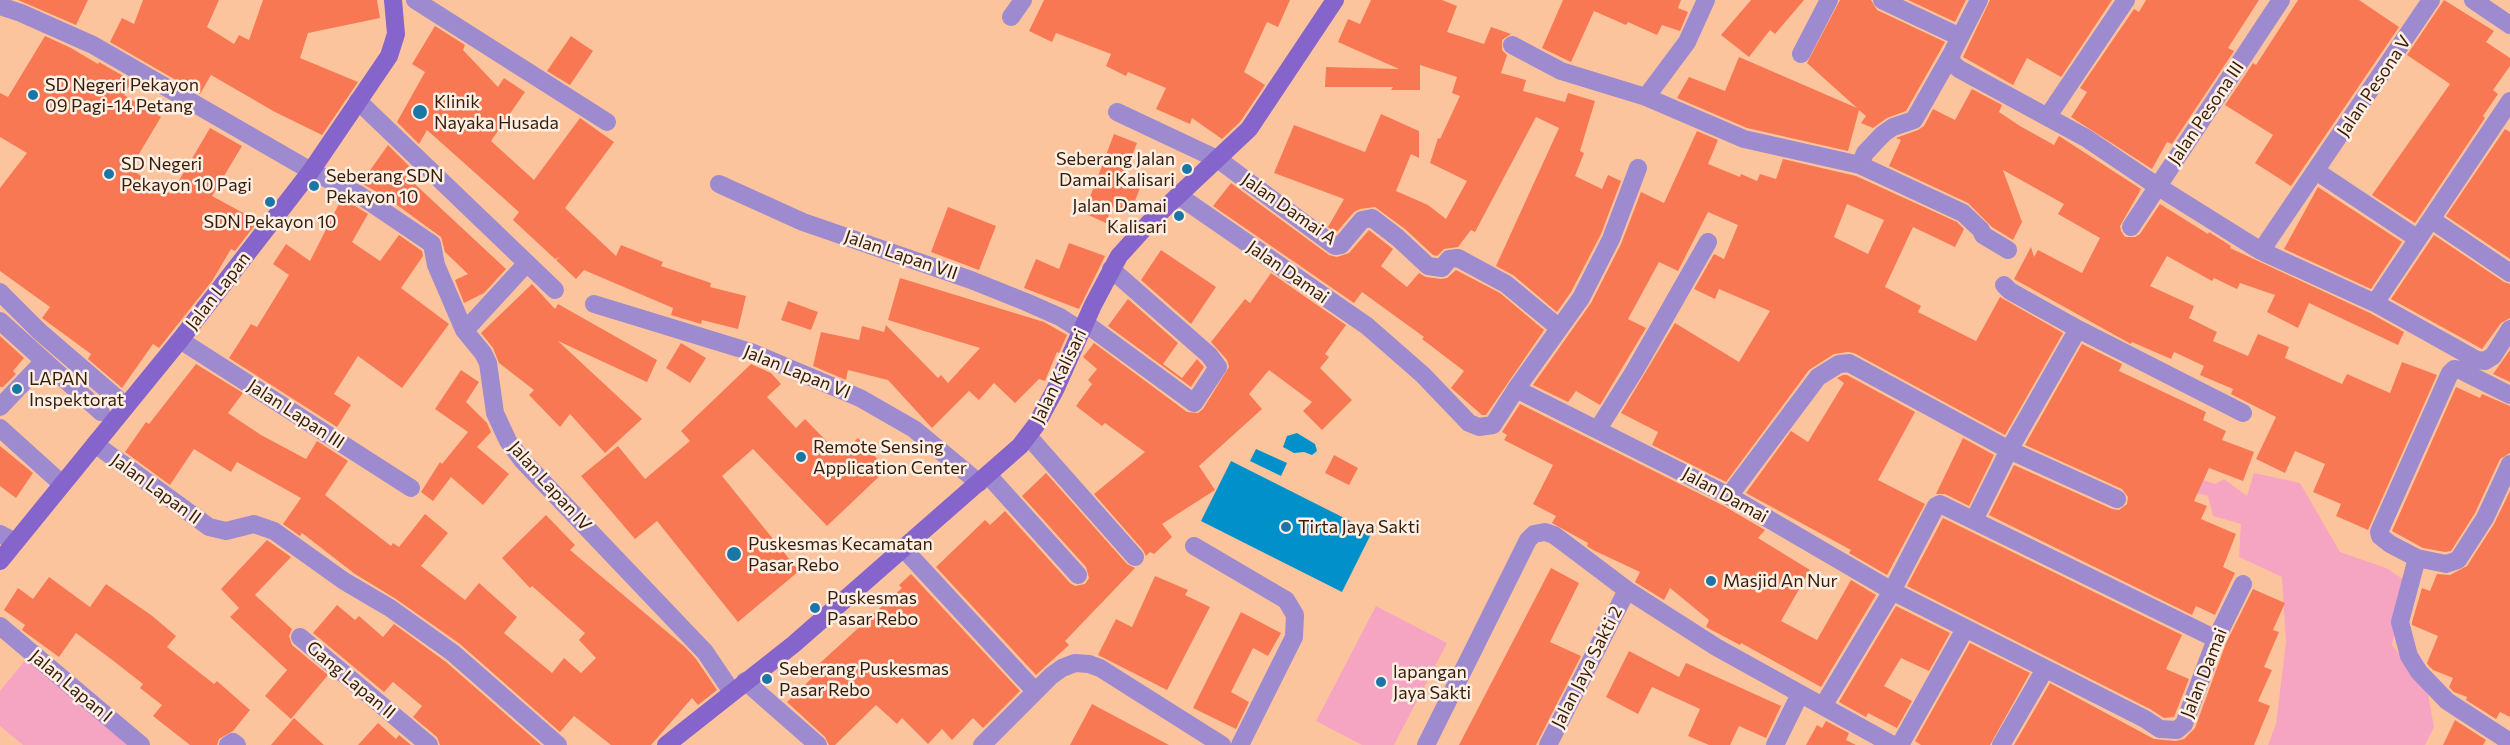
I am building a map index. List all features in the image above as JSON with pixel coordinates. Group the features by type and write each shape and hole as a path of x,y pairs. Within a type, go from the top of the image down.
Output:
{"street":[{"name":"Jalan Lapan","path":"0,561 8,538 62,484 180,340 311,171 389,56 396,26 393,0"},
{"path":"415,0 607,122"},
{"path":"1011,17 1023,0"},
{"name":"Jalan Kalisari","path":"666,745 794,644 902,547 983,479 1028,436 1055,390 1111,269 1131,241 1219,159 1259,116 1335,0"},
{"path":"1646,97 1687,42 1706,0"},
{"path":"1801,54 1829,0"},
{"path":"1882,0 1960,37"},
{"path":"1860,165 1865,153 1883,134 1893,127 1914,120 1955,62 1960,37 1979,0"},
{"path":"2048,116 2126,0"},
{"name":"Jalan Pesona III","path":"2132,227 2282,0"},
{"name":"Jalan Pesona V","path":"2261,251 2431,0"},
{"path":"2473,0 2510,25"},
{"name":"Jalan Lapan IV","path":"0,6 93,45 311,171 358,194 432,244 436,265 464,330 488,363 495,413 508,441 522,460 738,686 818,745"},
{"path":"1512,45 1562,70 1646,97 1744,139 1860,165 1963,213 1981,230 1983,235 2008,250"},
{"path":"1955,62 2086,138 2157,186 2261,251 2375,303 2477,360 2485,361 2493,356 2510,329"},
{"path":"358,101 555,290"},
{"path":"2375,303 2510,101"},
{"path":"1117,112 1219,159"},
{"name":"Jalan Damai A","path":"1219,159 1335,246 1341,245 1362,220 1372,218 1428,266 1442,268 1449,259 1458,258 1506,284 1558,327"},
{"path":"1516,389 1558,327 1581,298 1611,239 1638,168"},
{"path":"2316,171 2418,239"},
{"name":"Jalan Lapan VII","path":"719,184 803,222 993,289 1083,327 1194,403 1218,367 1209,355 1111,269"},
{"name":"Jalan Damai","path":"1179,196 1367,326 1423,375 1469,423 1479,427 1493,425 1516,389 1729,496 1892,591 2145,719 2160,729 2177,730 2184,724 2216,639 2243,584"},
{"path":"2432,220 2510,273"},
{"path":"1598,429 1708,242"},
{"path":"470,325 527,263"},
{"path":"2004,285 2010,291 2078,329 2243,413"},
{"path":"0,292 39,331 126,406"},
{"name":"Jalan Lapan VI","path":"594,304 751,352 860,398 914,429 983,479 1078,575"},
{"path":"0,321 101,412"},
{"path":"1974,520 2009,450 2078,329"},
{"name":"Jalan Lapan III","path":"180,340 411,488"},
{"path":"0,407 44,361"},
{"path":"1729,496 1818,377 1839,363 1850,363 2009,450 2117,499"},
{"path":"2510,395 2454,369 2450,373 2379,532 2380,536 2417,558 2446,564 2458,560 2486,518 2510,464"},
{"path":"0,428 62,484"},
{"path":"1028,436 1135,557"},
{"name":"Jalan Lapan II","path":"95,444 209,527 226,531 254,524 267,527 344,581 390,608 453,653 558,745"},
{"path":"1823,706 1892,591 1936,506 1946,505 2216,639"},
{"path":"1426,745 1528,540 1534,534 1545,532 1554,535 1627,590 1716,647 1893,745"},
{"path":"1194,546 1286,600 1295,615 1294,637 1240,745"},
{"path":"902,547 1035,691"},
{"path":"2417,558 2400,622 2409,656 2419,672 2447,701 2490,738 2510,742"},
{"name":"Jalan Jaya Sakti 2","path":"1548,745 1627,590"},
{"name":"Jalan Lapan I","path":"0,626 141,745"},
{"path":"1900,745 1965,629"},
{"name":"Gang Lapan II","path":"300,637 429,745"},
{"path":"982,745 1035,691 1062,668 1075,663 1100,668 1222,745"},
{"path":"2001,745 2045,669"},
{"path":"1775,745 1800,694"},
{"path":"228,745 232,742 237,745"}],"shaded area":[{"path":"2183,473 2215,484 2224,479 2247,496 2254,473 2300,483 2340,552 2386,568 2406,581 2392,645 2427,689 2434,727 2425,745 2268,745 2276,724 2286,642 2282,577 2239,557 2241,524 2213,516 2208,496 2176,487"},
{"name":"lapangan Jaya Sakti","path":"1376,606 1447,643 1394,745 1362,745 1316,721"},
{"path":"27,658 131,745 23,745 0,726 0,691"}],"water":[{"path":"1297,433 1315,444 1317,451 1312,455 1304,452 1294,453 1283,447 1287,436"},
{"path":"1256,449 1287,463 1281,476 1250,461"},
{"name":"Tirta Jaya Sakti","path":"1231,461 1372,532 1342,592 1201,521"}],"building":[{"path":"18,0 88,0 76,25"},
{"path":"143,0 219,0 207,27 234,44 239,35 249,40 263,0 377,0 380,18 308,33 300,58 358,82 322,135 275,112 211,75 200,94 110,42 122,18 134,24"},
{"path":"1044,0 1290,0 1278,27 1267,22 1244,72 1265,85 1240,122 1222,139 1192,118 1190,124 1156,109 1166,88 1128,72 1126,76 1106,66 1111,54 1056,33 1052,42 1029,31"},
{"path":"1371,0 1442,0 1457,6 1447,32 1484,44 1491,27 1511,34 1502,40 1502,50 1507,55 1501,73 1526,80 1523,91 1565,102 1568,93 1595,101 1580,151 1584,153 1575,176 1602,189 1608,175 1621,181 1601,234 1571,292 1557,312 1513,275 1496,266 1559,128 1536,117 1475,232 1471,230 1458,247 1444,249 1437,256 1375,207 1354,212 1336,233 1328,227 1344,199 1274,173 1294,125 1365,152 1381,114 1419,131 1419,158 1411,154 1396,191 1428,205 1446,219 1467,181 1430,163 1438,138 1440,139 1460,96 1452,93 1457,77 1420,65 1420,90 1391,90 1393,87 1325,87 1326,67 1399,69 1338,42 1348,19 1360,24"},
{"path":"1563,0 1681,0 1678,8 1688,12 1680,31 1662,25 1657,35 1628,22 1626,25 1594,11 1571,62 1542,48"},
{"path":"1751,0 1804,0 1775,34 1770,30 1749,57 1721,35"},
{"path":"1840,0 1871,0 1877,10 1945,42 1906,111 1887,118 1873,128 1861,123 1866,116 1859,110 1848,151 1747,128 1677,98 1689,77 1725,91 1739,57 1857,108 1807,63"},
{"path":"1908,0 1966,0 1955,22"},
{"path":"1990,0 2112,0 2061,77 2027,58 2013,85 1963,57"},
{"path":"2146,0 2259,0 2228,48 2234,51 2172,144 2167,142 2152,169 2071,117 2087,92 2080,88 2134,9 2139,12"},
{"path":"2298,0 2359,0 2399,27 2291,186 2255,163 2273,135 2225,105 2253,63 2256,65"},
{"path":"2444,0 2494,31 2486,42 2510,58 2510,66 2493,90 2498,94 2483,116 2485,118 2415,223 2372,195 2450,84 2407,55"},
{"path":"435,26 465,45 463,50 498,87 504,78 525,92 491,141 534,180 580,118 614,142 565,208 616,256 621,245 663,262 661,266 711,283 710,287 746,296 738,329 702,320 701,324 671,315 673,308 584,270 576,279 556,260 560,257 555,259 513,220 519,212 427,130 419,144 397,122 425,72 412,64"},
{"path":"45,36 132,81 124,95 161,117 130,169 171,194 210,128 242,146 212,196 258,221 235,251 231,249 212,281 159,348 153,344 122,388 88,359 91,354 42,318 50,307 0,271 0,188 27,153 0,137 0,93 8,97"},
{"path":"571,36 593,51 570,85 547,71"},
{"path":"1972,89 2002,105 1999,112 2020,126 2054,145 2059,136 2141,189 2120,226 2125,237 2135,237 2140,234 2160,204 2208,234 2209,232 2231,246 2230,248 2370,313 2404,332 2398,345 2309,303 2298,328 2267,312 2275,295 2240,283 2237,289 2214,278 2212,281 2167,256 2150,286 2194,306 2189,318 2217,332 2213,341 2248,356 2258,334 2289,347 2285,358 2342,384 2347,374 2390,393 2402,362 2437,375 2368,530 2336,516 2341,504 2313,492 2325,464 2295,451 2285,473 2256,459 2276,417 2231,394 2233,389 2200,375 2204,366 2174,352 2171,359 2132,342 2131,344 2014,279 2031,247 2034,257 2038,250 2082,273 2100,238 2058,214 2064,204 2003,170 2022,222 2013,240 1992,227 1968,203 1889,166 1901,140 1896,138 1924,126 1933,109 1955,120"},
{"path":"2505,129 2510,132 2510,259 2446,216"},
{"path":"1697,131 1718,140 1708,164 1740,177 1741,174 1757,181 1760,174 1776,179 1783,159 1856,176 1957,222 1964,229 1955,247 1913,227 1885,287 1921,306 1918,312 1976,341 2000,297 2063,333 2005,435 1854,353 1834,354 1809,370 1726,482 1652,445 1658,432 1621,413 1675,323 1739,362 1770,311 1719,289 1715,299 1694,289 1714,254 1724,259 1738,225 1708,212 1678,271 1659,262 1628,319 1646,328 1600,405 1576,391 1568,402 1533,385 1591,303 1621,244 1641,192 1664,203","holes":["1847,204 1884,220 1868,254 1834,237"]},
{"path":"1114,134 1137,143 1122,181 1140,188 1130,214 1112,207 1106,223 1084,213"},
{"path":"388,145 409,166 403,173 506,269 484,293 464,303 455,280 468,274 445,252 441,237 386,197 361,183"},
{"path":"1231,183 1329,255 1337,257 1349,253 1369,230 1393,249 1381,266 1407,287 1419,273 1426,277 1441,279 1447,278 1456,270 1500,293 1544,330 1486,415 1482,415 1451,388 1464,371 1422,339 1424,337 1362,292 1354,303 1213,206"},
{"path":"2318,187 2402,242 2371,289 2284,249"},
{"path":"342,198 368,214 352,242 380,261 399,235 422,251 423,256 401,288 449,324 402,388 358,356 334,394 351,405 337,427 229,358 251,324 257,327 289,275 273,264 286,244 310,261"},
{"path":"948,207 996,226 979,270 931,252"},
{"path":"2434,235 2510,284 2510,318 2501,323 2482,349 2391,299"},
{"path":"1069,243 1105,256 1079,309 1024,288 1036,259 1059,269"},
{"path":"1161,250 1216,287 1191,324 1141,280"},
{"path":"1271,273 1346,325 1325,354 1329,357 1320,368 1352,400 1322,430 1303,411 1312,402 1269,370 1249,394 1262,409 1199,466 1215,490 1162,524 1172,537 1154,554 1150,552 1146,556 1094,494 1145,452 1105,423 1102,426 1076,406 1092,384 1088,380 1097,369 1083,357 1094,343 1187,412 1198,413 1203,409 1229,367 1227,360 1211,342 1245,299 1250,303"},
{"path":"900,278 1044,322 1067,335 1045,381 1039,379 1015,403 994,383 979,400 969,391 932,428 888,380 848,370 846,380 813,366 821,332 859,340 862,326 884,332 886,325 938,378 941,375 948,383 980,348 888,320"},
{"path":"532,284 555,309 558,304 657,360 647,382 558,341 642,419 605,453 570,414 560,427 529,395 534,390 499,363 493,348 481,333"},
{"path":"1128,299 1178,343 1163,364 1182,378 1197,359 1204,367 1191,387 1108,326"},
{"path":"788,301 818,312 811,330 781,320"},
{"path":"0,336 24,358 13,371 16,374 3,387 0,387"},
{"path":"681,343 706,358 690,383 666,368"},
{"path":"2082,344 2122,364 2119,371 2206,412 2203,420 2226,431 2222,440 2254,452 2243,481 2209,468 2194,501 2207,506 2201,519 2236,534 2223,567 2235,573 2215,615 2196,606 2192,615 1989,515 2014,465 2112,509 2119,510 2127,504 2128,497 2122,489 2025,445"},
{"path":"2510,350 2510,382 2493,374"},
{"path":"196,364 243,393 228,413 261,435 306,459 317,441 348,461 325,495 391,546 393,543 399,547 425,514 448,533 421,566 465,600 479,583 517,617 504,633 552,673 564,658 581,673 596,658 579,640 585,633 532,586 530,588 502,558 546,515 575,545 570,550 685,647 717,690 698,705 692,698 651,745 611,745 574,716 560,732 460,644 396,599 355,574 302,533 300,536 283,524 301,498 237,462 231,472 194,449 170,485 125,452 146,422 149,424"},
{"path":"751,364 771,373 781,384 767,397 796,428 805,419 840,455 858,438 887,469 827,526 753,449 722,476 799,571 738,622 657,521 635,539 581,476 618,446 645,479 690,441 681,431"},
{"path":"461,370 479,382 466,402 487,423 491,432 477,447 509,474 483,505 451,477 433,501 421,492 440,462 442,464 468,432 435,409"},
{"path":"1847,375 1915,412 1878,480 1925,504 1887,575 1849,553 1851,550 1746,493 1791,431 1808,442 1844,383 1837,378"},
{"path":"2456,387 2480,398 2482,394 2510,406 2510,453 2500,459 2475,513 2451,551 2445,552 2423,548 2392,531"},
{"path":"1520,404 1724,506 1765,530 1758,538 1810,570 1781,621 1817,640 1851,580 1876,595 1821,687 1741,643 1740,645 1706,627 1709,620 1670,588 1664,600 1635,582 1640,572 1593,550 1587,546 1588,543 1552,523 1556,516 1533,504 1553,465 1504,440 1507,435 1502,432"},
{"path":"1963,438 1994,455 1969,506 1945,494 1936,494"},
{"path":"0,446 33,473 16,498 0,486"},
{"path":"1334,455 1358,468 1349,485 1325,473"},
{"path":"1046,473 1127,564 1135,568 1065,641 1069,645 1036,675 936,567 985,520 990,525 1005,511 1070,583 1075,586 1085,584 1089,578 1086,567 1022,496"},
{"path":"2510,491 2510,717 2500,712 2496,719 2466,700 2467,697 2454,692 2449,687 2453,678 2433,670 2428,665 2438,636 2412,625 2412,622 2422,588 2430,591 2437,574 2450,575 2467,566 2494,524"},
{"path":"1943,518 2182,635 2166,669 2189,679 2174,717 2164,718 1907,586"},
{"path":"267,540 291,557 255,595 292,629 289,636 292,645 328,675 291,719 265,696 287,670 230,617 239,608 221,589"},
{"path":"1551,568 1579,583 1550,642 1581,656 1536,745 1459,745"},
{"path":"911,574 1020,691 983,728 973,718 952,740 942,729 928,744 902,718 897,724 876,705 835,745 829,745 825,737 787,702 812,678 808,674 902,588 899,585"},
{"path":"1155,576 1188,590 1185,595 1210,607 1167,690 1098,655 1116,619 1132,627"},
{"path":"49,577 90,607 106,584 151,615 176,636 167,647 214,684 217,681 250,710 233,731 219,739 217,745 190,745 153,716 162,705 140,688 143,684 76,633 59,657 22,630 25,625 4,610 18,588 33,599"},
{"path":"2253,589 2285,603 2273,630 2279,632 2264,667 2272,670 2258,701 2270,706 2254,745 2014,745 2050,683 2154,739 2176,741 2184,739 2195,728 2226,643"},
{"path":"337,605 355,620 359,616 383,637 394,624 446,662 541,745 440,745 437,737 413,717 422,706 393,682 384,692 313,633"},
{"path":"1896,606 1950,633 1929,671 1901,658 1884,686 1912,701 1897,728 1868,713 1866,717 1839,702"},
{"path":"1241,612 1281,633 1268,656 1253,648 1231,692 1249,702 1236,729 1193,708"},
{"path":"1970,643 2030,673 1990,745 1921,745 1915,741"},
{"path":"1629,651 1679,677 1686,663 1781,706 1766,738 1739,726 1730,745 1709,745 1688,736 1700,709 1652,687 1638,714 1606,697"},
{"path":"1092,704 1169,745 1070,745"},
{"path":"294,718 324,745 271,745"},
{"path":"2455,720 2486,740 2483,745 2443,745"},
{"path":"1826,721 1849,733 1846,740 1856,745 1806,745 1817,725 1822,728"},
{"path":"378,723 396,739 399,735 411,745 358,745"}],"place":[{"name":"SD Negeri Pekayon 09 Pagi-14 Petang","path":"33,95"},
{"name":"Klinik Nayaka Husada","path":"420,112"},
{"name":"Seberang Jalan Damai Kalisari","path":"1187,169"},
{"name":"SD Negeri Pekayon 10 Pagi","path":"109,174"},
{"name":"Seberang SDN Pekayon 10","path":"314,186"},
{"name":"SDN Pekayon 10","path":"270,202"},
{"name":"Jalan Damai Kalisari","path":"1179,216"},
{"name":"LAPAN Inspektorat","path":"17,389"},
{"name":"Remote Sensing Application Center","path":"801,457"},
{"name":"Tirta Jaya Sakti","path":"1286,527"},
{"name":"Puskesmas Kecamatan Pasar Rebo","path":"734,554"},
{"name":"Masjid An Nur","path":"1711,581"},
{"name":"Puskesmas Pasar Rebo","path":"815,608"},
{"name":"Seberang Puskesmas Pasar Rebo","path":"767,679"},
{"name":"lapangan Jaya Sakti","path":"1381,682"}]}
